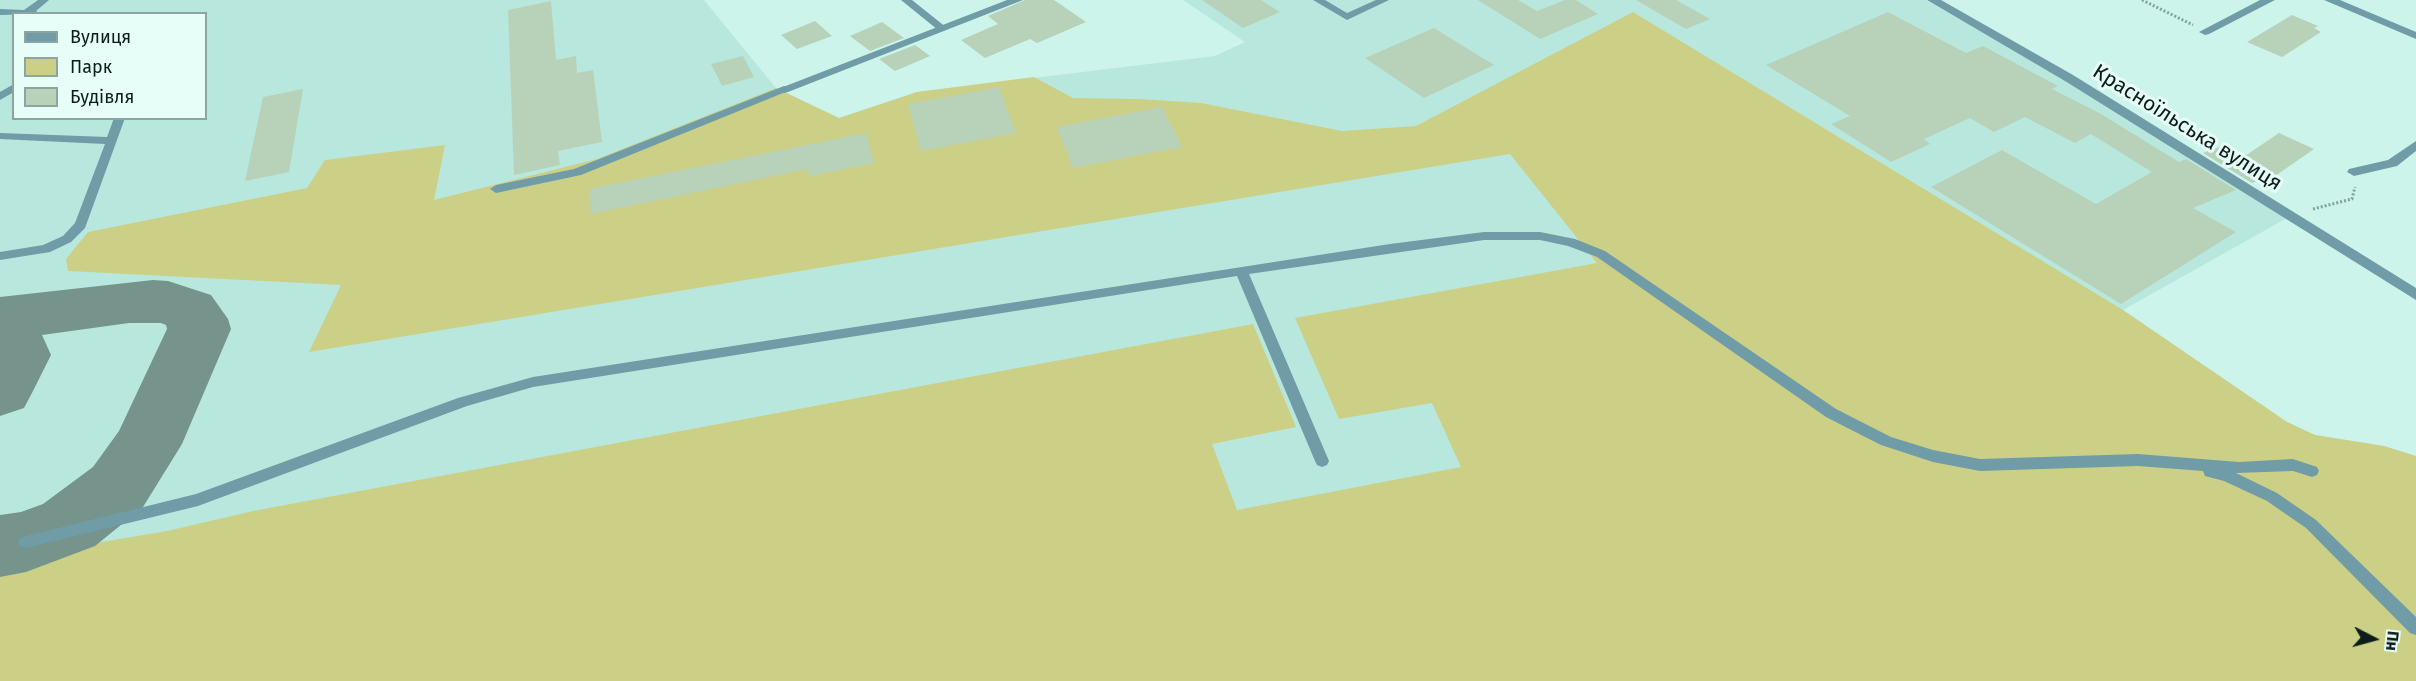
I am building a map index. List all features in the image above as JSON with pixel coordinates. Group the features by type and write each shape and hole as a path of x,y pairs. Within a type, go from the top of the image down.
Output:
{"street":[{"path":"784,88 1017,0"},
{"name":"Красноїльська вулиця","path":"1933,0 2069,78 2416,295"},
{"path":"2205,32 2269,0"},
{"path":"2330,0 2416,36"},
{"path":"2354,171 2392,163 2416,145"}],"lane":[{"path":"0,12 17,0"},
{"path":"28,12 44,0"},
{"path":"906,0 942,28"},
{"path":"1318,0 1347,17 1384,0"},
{"path":"496,189 577,172 784,88"},
{"path":"0,256 46,249 67,238 81,225 119,120"},
{"path":"0,136 112,141"},
{"path":"26,542 198,500 463,402 533,382 1390,248 1484,236 1540,236 1571,242 1601,254 1831,413 1886,441 1933,456 1980,465 2138,460 2239,468 2293,465 2313,471"},
{"path":"1241,271 1322,461"},
{"path":"2175,463 2227,477 2272,497 2311,524 2416,628"}],"path":[{"path":"2142,0 2205,32"},
{"path":"2292,216 2352,199 2356,185 2354,171"}],"shaded area":[{"path":"0,0 704,0 776,88 839,118 917,92 1215,56 1245,42 1183,0 1926,0 2067,81 2287,218 2123,310 2287,422 2315,435 2384,446 2416,456 2416,681 0,681"}],"green space":[{"path":"1633,12 2123,310 2287,422 2315,435 2384,446 2416,456 2416,681 0,681 0,559 167,531 253,511 1253,324 1296,427 1212,444 1237,510 1461,467 1432,403 1339,419 1295,318 1597,263 1510,154 309,352 341,285 68,271 66,259 88,232 307,188 325,160 445,145 434,200 597,159 776,88 839,118 917,92 1034,77 1073,98 1201,103 1342,131 1416,126"}],"building":[{"path":"1025,0 1054,0 1086,22 1037,43 1030,39 985,58 961,40 998,24 988,16"},
{"path":"1202,0 1261,0 1280,12 1243,28"},
{"path":"1478,0 1518,0 1537,11 1565,0 1576,0 1598,14 1540,39"},
{"path":"1636,0 1676,0 1710,19 1686,29"},
{"path":"551,1 556,60 576,56 577,73 593,70 602,142 558,151 560,165 514,175 508,10"},
{"path":"1888,12 1966,53 1983,46 2058,86 2052,89 2101,114 2179,162 2186,159 2236,190 2193,208 2236,232 2121,304 1931,187 2002,150 2096,204 2152,172 2091,134 2075,143 2025,117 1994,132 1970,118 1924,139 1930,144 1891,162 1831,124 1850,116 1766,65"},
{"path":"2292,15 2318,26 2314,28 2321,32 2282,57 2247,42"},
{"path":"815,21 832,36 797,49 781,35"},
{"path":"882,22 904,38 870,51 850,36"},
{"path":"1434,28 1494,65 1424,98 1365,58"},
{"path":"915,45 930,56 895,71 879,59"},
{"path":"743,56 754,77 722,86 711,64"},
{"path":"999,87 1016,133 921,151 908,104"},
{"path":"303,89 289,172 245,181 263,97"},
{"path":"1162,107 1182,147 1073,168 1057,127"},
{"path":"866,133 874,163 809,176 807,169 591,214 589,189"},
{"path":"2279,133 2314,149 2265,183 2260,180 2252,183 2203,153 2225,145 2245,156"}],"taxiway":[{"path":"0,319 129,302 153,301 168,302 189,310 196,319 199,329 147,444 118,487 69,525 26,542 0,546"},
{"path":"0,331 14,343 18,355 0,391"}]}
